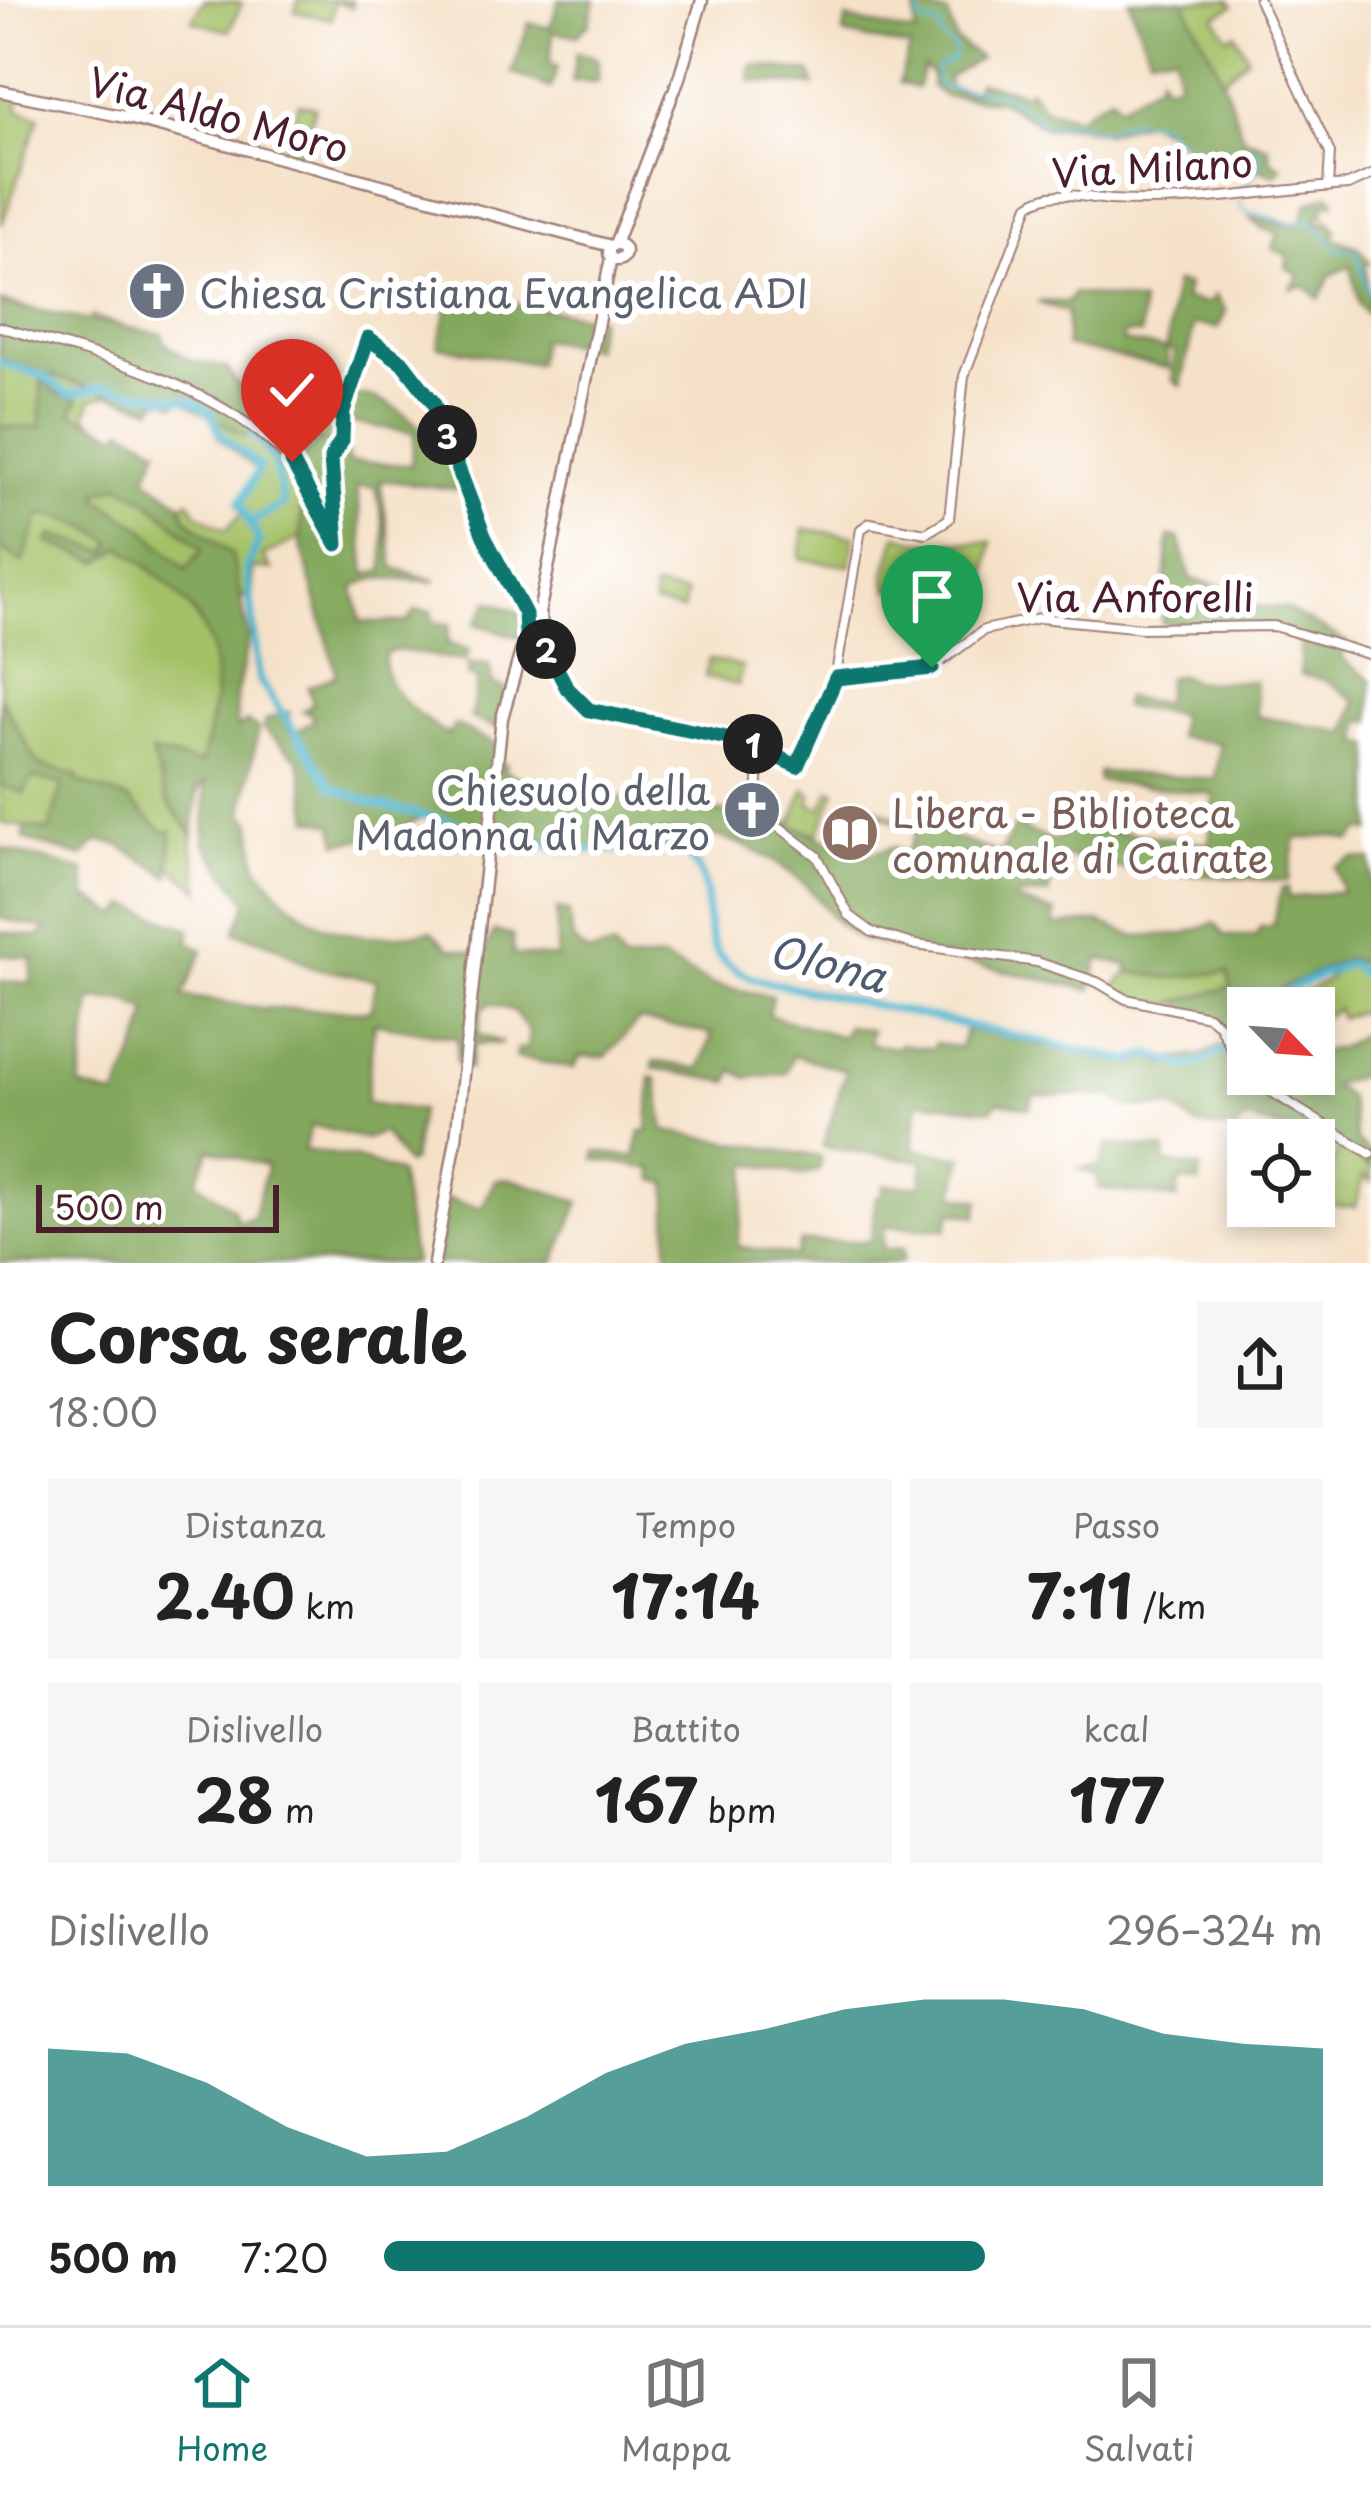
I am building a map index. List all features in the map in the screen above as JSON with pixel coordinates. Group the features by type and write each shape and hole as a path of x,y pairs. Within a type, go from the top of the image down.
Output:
{"main road":[{"path":"434,1263 456,1139 503,709 519,660 534,634 531,609 615,251 702,0"},
{"name":"Via Aldo Moro","path":"0,91 125,117 615,251"}],"street":[{"path":"1260,2 1330,153 1328,187"},
{"name":"Via Milano","path":"836,678 858,534 870,523 926,533 949,519 964,376 1029,205 1056,194 1138,201 1328,187 1371,175"},
{"path":"0,327 193,392 224,408 292,462 316,500 334,544 339,538 331,458 342,440 343,411 368,338 402,362 433,402 484,536 531,609"},
{"name":"Via Anforelli","path":"836,678 932,668 984,630 1030,618 1153,628 1274,626 1371,656"},
{"path":"534,634 580,704 614,716 742,741 789,765 797,766 810,747 836,678"},
{"path":"762,754 756,809 823,863 849,915 885,938 1036,962 1097,982 1126,999 1208,1016 1249,1078 1344,1132 1371,1154"}],"green space":[{"path":"204,0 242,3 229,31 192,21"},
{"path":"298,0 352,0 352,7 334,1 331,19 295,12"},
{"path":"559,0 595,0 589,24 577,35 553,32 550,64 558,67 551,88 512,73 529,23 550,28"},
{"path":"915,0 927,0 928,11 948,14 956,41 980,58 947,78 951,91 973,93 978,82 1027,93 1029,89 1043,108 1077,117 1111,95 1119,106 1159,81 1159,74 1165,85 1178,81 1175,53 1149,55 1129,0 1184,0 1224,82 1243,137 1268,146 1270,160 1282,167 1276,175 1255,168 1255,156 1220,152 1195,159 1170,131 1145,121 1106,133 1075,125 1045,128 1001,101 944,96 931,86 932,75 924,67 917,88 899,83 910,48 843,34 847,19 916,34"},
{"path":"1230,0 1233,6 1215,17 1228,37 1235,33 1248,57 1223,79 1184,1"},
{"path":"577,52 598,58 598,82 572,81"},
{"path":"752,65 810,72 815,86 750,81"},
{"path":"0,95 20,98 18,109 39,117 2,225"},
{"path":"299,103 315,107 302,152 294,152 299,158 282,153"},
{"path":"1330,194 1335,202 1322,206 1325,213 1316,219 1320,224 1328,219 1337,231 1332,238 1358,247 1370,263 1365,265 1371,318 1359,305 1351,266 1330,275 1319,299 1305,286 1291,288 1299,275 1286,267 1288,256 1272,248 1279,233 1261,228 1251,217 1299,227 1308,203"},
{"path":"1174,283 1187,285 1184,299 1208,304 1215,295 1226,311 1218,328 1194,324 1181,386 1172,380 1175,352 1167,347"},
{"path":"1074,293 1141,303 1141,334 1123,334 1123,342 1167,349 1169,368 1066,346 1067,312 1037,302 1068,302"},
{"path":"451,294 599,318 593,348 541,339 537,364 438,346"},
{"path":"0,301 89,322 92,316 162,339 180,356 209,368 228,369 251,402 264,404 272,390 298,403 297,412 343,425 309,573 300,538 263,556 272,570 253,568 253,588 219,623 224,636 191,837 201,891 156,855 157,848 0,823","holes":["109,395 185,402 209,413 219,438 257,470 237,503 242,513 226,530 197,513 189,500 183,505 139,474 86,415 92,399"]},
{"path":"0,304 162,334 164,342 188,360 227,368 235,384 264,400 292,435 346,445 348,462 411,465 415,433 347,422 351,395 369,397 404,414 446,458 463,490 380,480 394,568 437,581 386,578 354,587 361,622 407,622 416,610 432,611 433,622 450,624 447,643 469,650 465,661 398,650 386,653 388,679 404,702 448,735 455,725 496,744 495,759 506,764 504,771 558,794 691,801 712,811 757,812 753,829 770,840 782,820 863,856 893,847 907,853 919,824 999,854 1021,818 1026,819 1023,830 1055,841 1065,831 1069,812 1092,816 1091,822 1102,829 1209,844 1214,794 1098,781 1099,772 1215,779 1220,743 1177,737 1179,714 1123,707 1124,698 1164,703 1167,678 1255,681 1257,716 1346,733 1356,701 1326,680 1300,675 1301,644 1280,628 1162,623 1169,537 1179,538 1191,579 1225,587 1227,605 1284,608 1348,643 1341,659 1371,680 1371,722 1361,720 1359,742 1371,745 1371,832 1361,830 1351,841 1331,836 1296,838 1288,881 1134,871 1067,857 1057,860 1048,894 1018,896 1016,901 1056,913 1054,926 1098,922 1134,936 1184,934 1215,923 1225,936 1257,936 1260,927 1273,926 1282,888 1288,888 1289,898 1342,891 1335,867 1353,858 1371,860 1371,966 1348,958 1285,987 1231,987 1228,972 1171,978 1128,972 1128,965 1099,959 1091,990 861,939 788,871 737,843 700,833 663,833 600,851 426,815 391,834 338,843 334,824 310,819 299,760 263,728 266,720 289,712 288,729 300,740 296,732 313,721 312,714 303,711 313,704 308,687 337,675 301,545 301,497 253,430 246,437 181,400 177,404 160,398 152,408 0,359","holes":["357,486 376,487 384,528 384,571 366,574"]},
{"path":"41,380 59,395 78,400 72,413 119,435 123,428 159,448 146,478 180,502 186,518 232,555 249,639 236,696 237,728 248,722 258,729 243,812 252,823 257,865 294,907 313,920 355,934 432,931 449,948 484,954 494,931 513,936 513,955 557,958 557,909 568,912 573,940 587,953 614,948 623,962 662,959 713,985 772,996 768,1015 842,1037 847,1026 871,1031 868,1044 897,1048 900,1044 933,1049 935,1043 960,1048 966,1029 1135,1065 1149,1057 1169,1065 1172,1059 1202,1055 1226,1043 1227,1095 1335,1095 1335,1087 1349,1098 1356,1141 1371,1154 1371,1167 1335,1145 1335,1119 1227,1119 1227,1129 1195,1125 1175,1108 1126,1107 1113,1096 1033,1095 1030,1108 997,1101 992,1110 919,1101 913,1149 963,1157 954,1195 980,1200 977,1216 951,1212 947,1229 884,1226 883,1250 903,1248 903,1261 894,1263 668,1263 668,1183 654,1180 653,1169 595,1159 596,1152 635,1157 641,1131 648,1131 651,1077 657,1079 665,1131 821,1157 819,1170 802,1175 749,1163 737,1246 796,1256 800,1242 871,1241 876,1197 881,1197 884,1185 921,1186 924,1161 823,1147 846,1070 793,1055 786,1073 747,1078 733,1070 729,1082 653,1068 654,1061 700,1069 712,1034 639,1020 605,1057 580,1056 574,1068 515,1057 518,1049 528,1048 529,1032 514,1011 490,1003 482,1011 478,1034 502,1043 474,1044 469,1069 457,1062 458,1038 374,1023 366,1103 420,1110 412,1161 406,1164 383,1132 365,1139 311,1125 304,1150 354,1157 399,1173 414,1263 0,1263 0,981 31,983 32,958 0,955 0,932 38,937 47,929 0,918 0,848 84,871 87,897 119,916 128,905 190,929 189,942 203,950 183,996 261,1008 370,1011 377,980 310,967 275,945 235,932 247,902 205,844 205,783 197,790 193,835 167,801 151,752 201,764 215,692 208,639 178,594 122,547 100,562 48,542 52,535 107,552 112,543 88,527 40,514 23,563 0,548 0,427 41,427","holes":["120,485 147,500 203,549 186,569 146,531 99,499 98,492","91,1001 126,1001 148,1011 116,1097 80,1087","210,1149 267,1166 253,1217 238,1222 232,1208 196,1181"]},
{"path":"804,529 855,536 850,566 800,559"},
{"path":"897,535 947,548 939,595 888,589 885,575"},
{"path":"953,542 992,542 987,575 977,575 975,583 948,579"},
{"path":"653,588 686,594 683,611 654,604"},
{"path":"489,601 520,612 522,638 476,624"},
{"path":"709,659 742,667 738,685 705,677"},
{"path":"468,664 489,665 492,684 507,689 497,728 471,718 478,679 469,676"},
{"path":"0,697 39,765 78,776 77,781 129,800 164,832 172,831 169,876 117,844 98,841 82,857 24,839 25,827 49,831 63,784 32,778 24,793 0,785"},
{"path":"805,789 812,794 810,804 822,808 830,789 836,791 818,835 791,825"},
{"path":"853,797 899,819 897,823 881,815 874,833 848,820"},
{"path":"1349,958 1371,966 1371,1008 1340,1018 1335,1010 1335,987 1314,987"},
{"path":"1128,972 1171,978 1229,972 1231,986 1171,1004 1140,1001 1114,987"},
{"path":"1227,988 1227,1033 1222,1024 1174,1002"},
{"path":"1371,1027 1366,1074 1335,1084 1335,1048"},
{"path":"1107,1145 1165,1150 1165,1163 1201,1168 1199,1183 1179,1181 1177,1199 1098,1188 1098,1176 1080,1169 1101,1165"},
{"path":"1338,1146 1371,1168 1371,1182 1363,1176 1356,1207 1335,1205"},
{"path":"511,1179 580,1202 554,1263 437,1263 446,1199 482,1208 495,1180"}],"waterway":[{"path":"919,0 919,22 940,26 941,39 955,48 953,59 936,69 937,86 1001,93 1047,125 1072,121 1100,131 1134,120 1159,123 1198,156 1256,148 1260,166 1242,191"},
{"path":"1239,200 1243,210 1291,223 1310,219 1338,250 1356,250 1371,300"},
{"name":"Olona","path":"0,363 44,376 69,395 104,387 191,401 209,411 223,437 260,467 240,503 259,541 247,567 259,679 332,787 372,803 570,851 676,847 694,863 703,880 710,935 717,952 732,967 759,980 1131,1061 1149,1054 1190,1067 1227,1049"},
{"name":"Olona","path":"251,432 274,460 283,504 252,522"},
{"name":"Olona","path":"1295,987 1349,963 1371,982"}],"place":[{"name":"Chiesa Cristiana Evangelica ADI","path":"157,291"},
{"name":"Chiesuolo della Madonna di Marzo","path":"752,810"},
{"name":"Libera - Biblioteca comunale di Cairate","path":"850,833"}],"route":[{"path":"292,462 316,500 331,542 337,544 331,463 344,434 345,402 368,338 393,354 433,402 484,536 525,614 526,634 543,642 567,688 589,710 742,741 797,766 830,702 836,678 932,668"}]}
